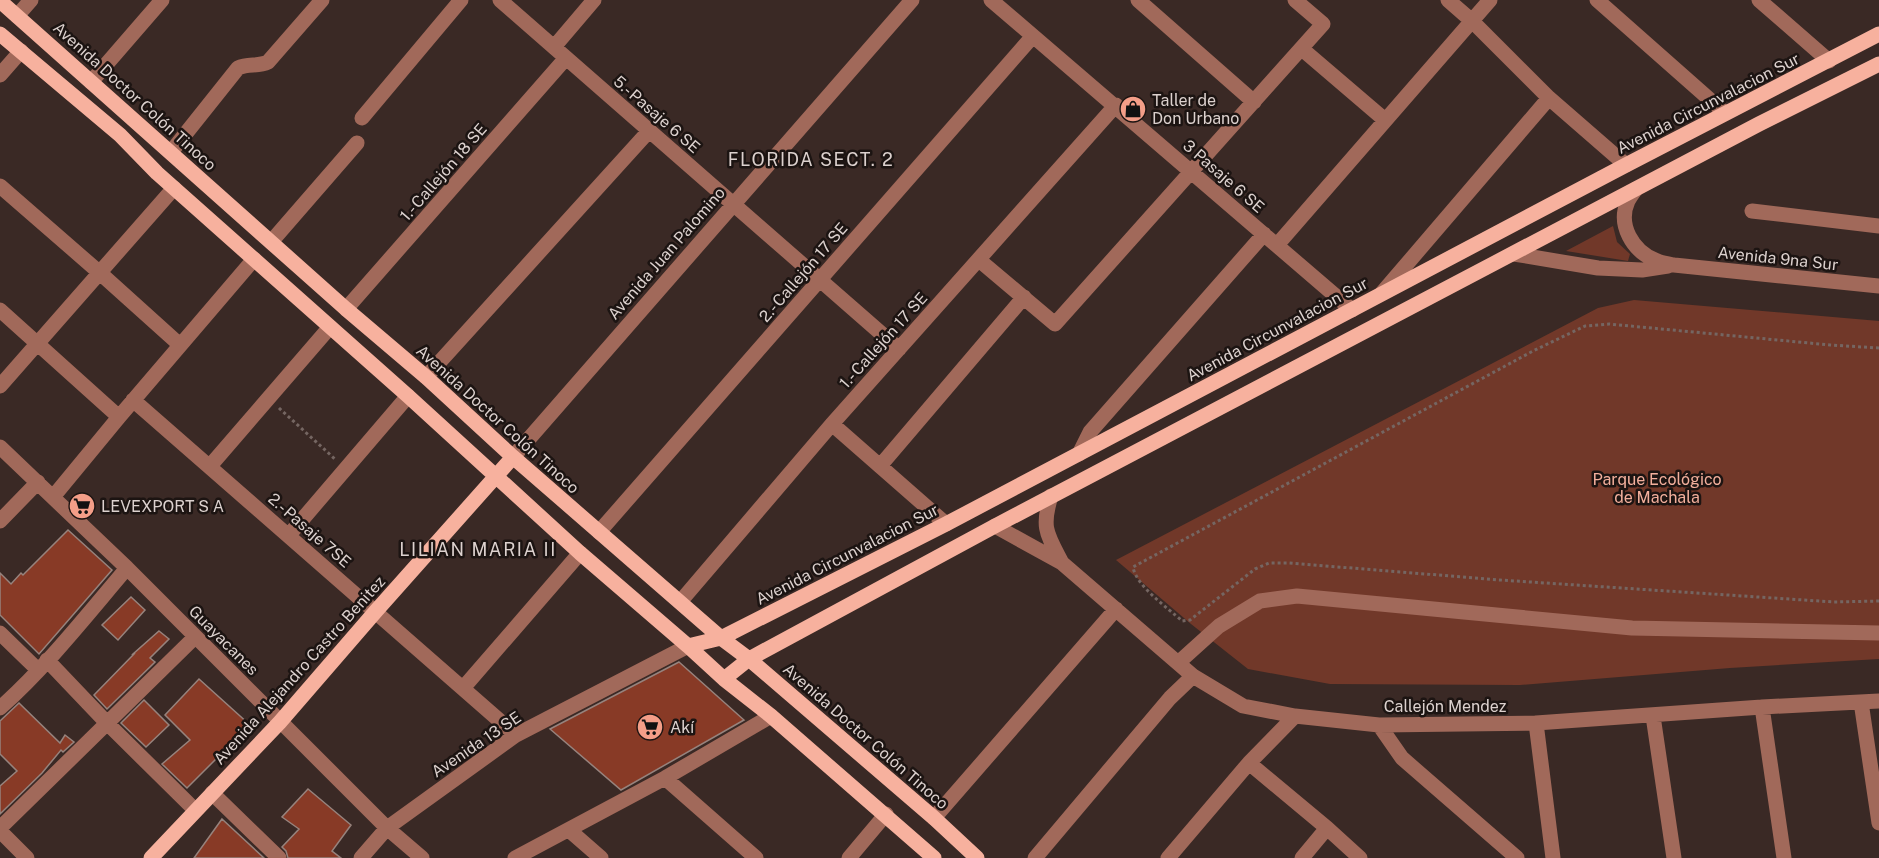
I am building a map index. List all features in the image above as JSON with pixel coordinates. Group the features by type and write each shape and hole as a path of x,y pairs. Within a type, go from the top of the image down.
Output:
{"main road":[{"name":"Avenida Doctor Colón Tinoco","path":"0,1 346,309 426,377 513,457 934,818 977,858"},
{"path":"0,34 120,135 174,188 580,553 724,679 886,814 934,858"},
{"name":"Avenida Circunvalacion Sur","path":"688,646 722,638 946,524 1879,34"},
{"path":"1842,53 1855,76"},
{"path":"724,679 749,659 995,526 1879,64"},
{"path":"1425,271 1438,294"},
{"name":"Avenida Juan Palomino","path":"496,477 513,457"},
{"path":"1072,458 1079,482"},
{"name":"Avenida Alejandro Castro Benitez","path":"151,858 280,722 496,477"}],"street":[{"path":"17,16 31,0"},
{"path":"91,82 162,0"},
{"path":"171,152 238,68 268,62 322,0"},
{"path":"362,118 460,0"},
{"name":"5.- Pasaje 6 SE","path":"500,0 900,349"},
{"path":"554,47 594,0"},
{"name":"Avenida Juan Palomino","path":"513,457 912,0"},
{"name":"3 Pasaje 6 SE","path":"991,0 1352,309"},
{"path":"1138,0 1254,102"},
{"path":"979,260 1055,324 1323,24 1295,0"},
{"path":"1448,0 1549,98 1626,165"},
{"path":"1277,245 1490,0"},
{"path":"1598,0 1725,113"},
{"path":"1759,0 1828,61"},
{"name":"2.- Callejón 17 SE","path":"599,532 1033,36"},
{"path":"1302,49 1385,120"},
{"path":"0,75 21,51"},
{"name":"1.- Callejón 18 SE","path":"346,309 566,58"},
{"path":"1382,293 1549,98"},
{"name":"1.- Callejón 17 SE","path":"680,602 832,424 1116,105"},
{"path":"426,377 649,131"},
{"path":"271,242 357,143"},
{"path":"0,186 180,345"},
{"path":"0,386 174,188"},
{"name":"Avenida 9na Sur","path":"1636,189 1628,201 1625,225 1635,246 1655,260 1674,265 1879,286"},
{"path":"1752,211 1879,226"},
{"path":"1072,458 1090,432 1264,234"},
{"name":"Avenida 9na Sur","path":"1514,254 1599,268 1642,270 1674,265"},
{"path":"53,497 254,260"},
{"path":"880,466 1024,297"},
{"path":"0,310 119,417"},
{"path":"210,466 330,327"},
{"path":"289,535 408,396"},
{"name":"2.- Pasaje 7SE","path":"134,400 464,687 516,735"},
{"path":"832,424 946,524"},
{"name":"Guayacanes","path":"0,447 127,568 387,828 422,858"},
{"path":"0,521 38,482"},
{"name":"Callejón Mendez","path":"1052,496 1044,524 1062,562"},
{"name":"Callejón Mendez","path":"995,526 1062,562 1193,676 1243,706 1295,716 1379,725 1536,723 1879,701"},
{"path":"464,687 580,553"},
{"path":"0,708 43,665 127,568"},
{"path":"1178,663 1219,627 1260,601 1297,596 1632,628 1879,633"},
{"path":"934,818 1116,609"},
{"path":"0,633 43,665 107,723 195,810"},
{"path":"27,858 0,830 195,637"},
{"name":"Avenida 13 SE","path":"361,858 387,828 516,735 688,646"},
{"path":"1035,858 1170,698 1193,676"},
{"path":"1861,702 1879,824"},
{"path":"1762,707 1784,858"},
{"path":"515,858 665,778 771,716"},
{"path":"1168,858 1249,763 1295,716"},
{"path":"1653,716 1674,858"},
{"path":"1536,723 1553,858"},
{"path":"1379,725 1402,758 1517,858"},
{"path":"1249,763 1360,858"},
{"path":"665,778 756,858"},
{"path":"212,793 279,858"},
{"path":"849,858 886,814"},
{"path":"1302,858 1327,828"},
{"path":"569,830 601,858"}],"path":[{"path":"1879,348 1609,324 1586,326 1533,351 1133,567 1133,571 1143,585 1182,621 1190,620 1255,569 1269,563 1834,602 1879,601"},
{"path":"268,399 346,469"}],"green space":[{"path":"1613,226 1617,242 1630,254 1628,261 1566,251"},
{"name":"Parque Ecológico de Machala","path":"1634,300 1879,321 1879,659 1520,685 1330,684 1248,669 1116,560 1598,308"}],"building":[{"path":"68,530 112,570 39,654 0,615 0,573 11,584"},
{"path":"131,597 145,610 118,640 102,625"},
{"path":"159,631 169,639 150,658 155,662 107,709 94,695 133,654"},
{"name":"Akí","path":"679,662 744,720 621,790 550,729"},
{"path":"199,679 250,725 187,788 162,764 190,740 165,715"},
{"path":"144,700 169,725 146,747 121,723"},
{"path":"19,703 60,743 65,735 74,742 63,752 61,750 42,773 0,814 0,786 17,771 0,754 0,721"},
{"path":"308,789 351,825 332,851 341,858 288,858 282,847 299,829 282,817"},
{"path":"222,819 264,858 194,858"}],"place":[{"name":"Taller de Don Urbano","path":"1133,109"},
{"name":"LEVEXPORT S A","path":"82,506"},
{"name":"Akí","path":"650,727"}],"district":[{"name":"FLORIDA SECT. 2","path":"811,160"},
{"name":"LILIAN MARIA II","path":"478,550"}]}
